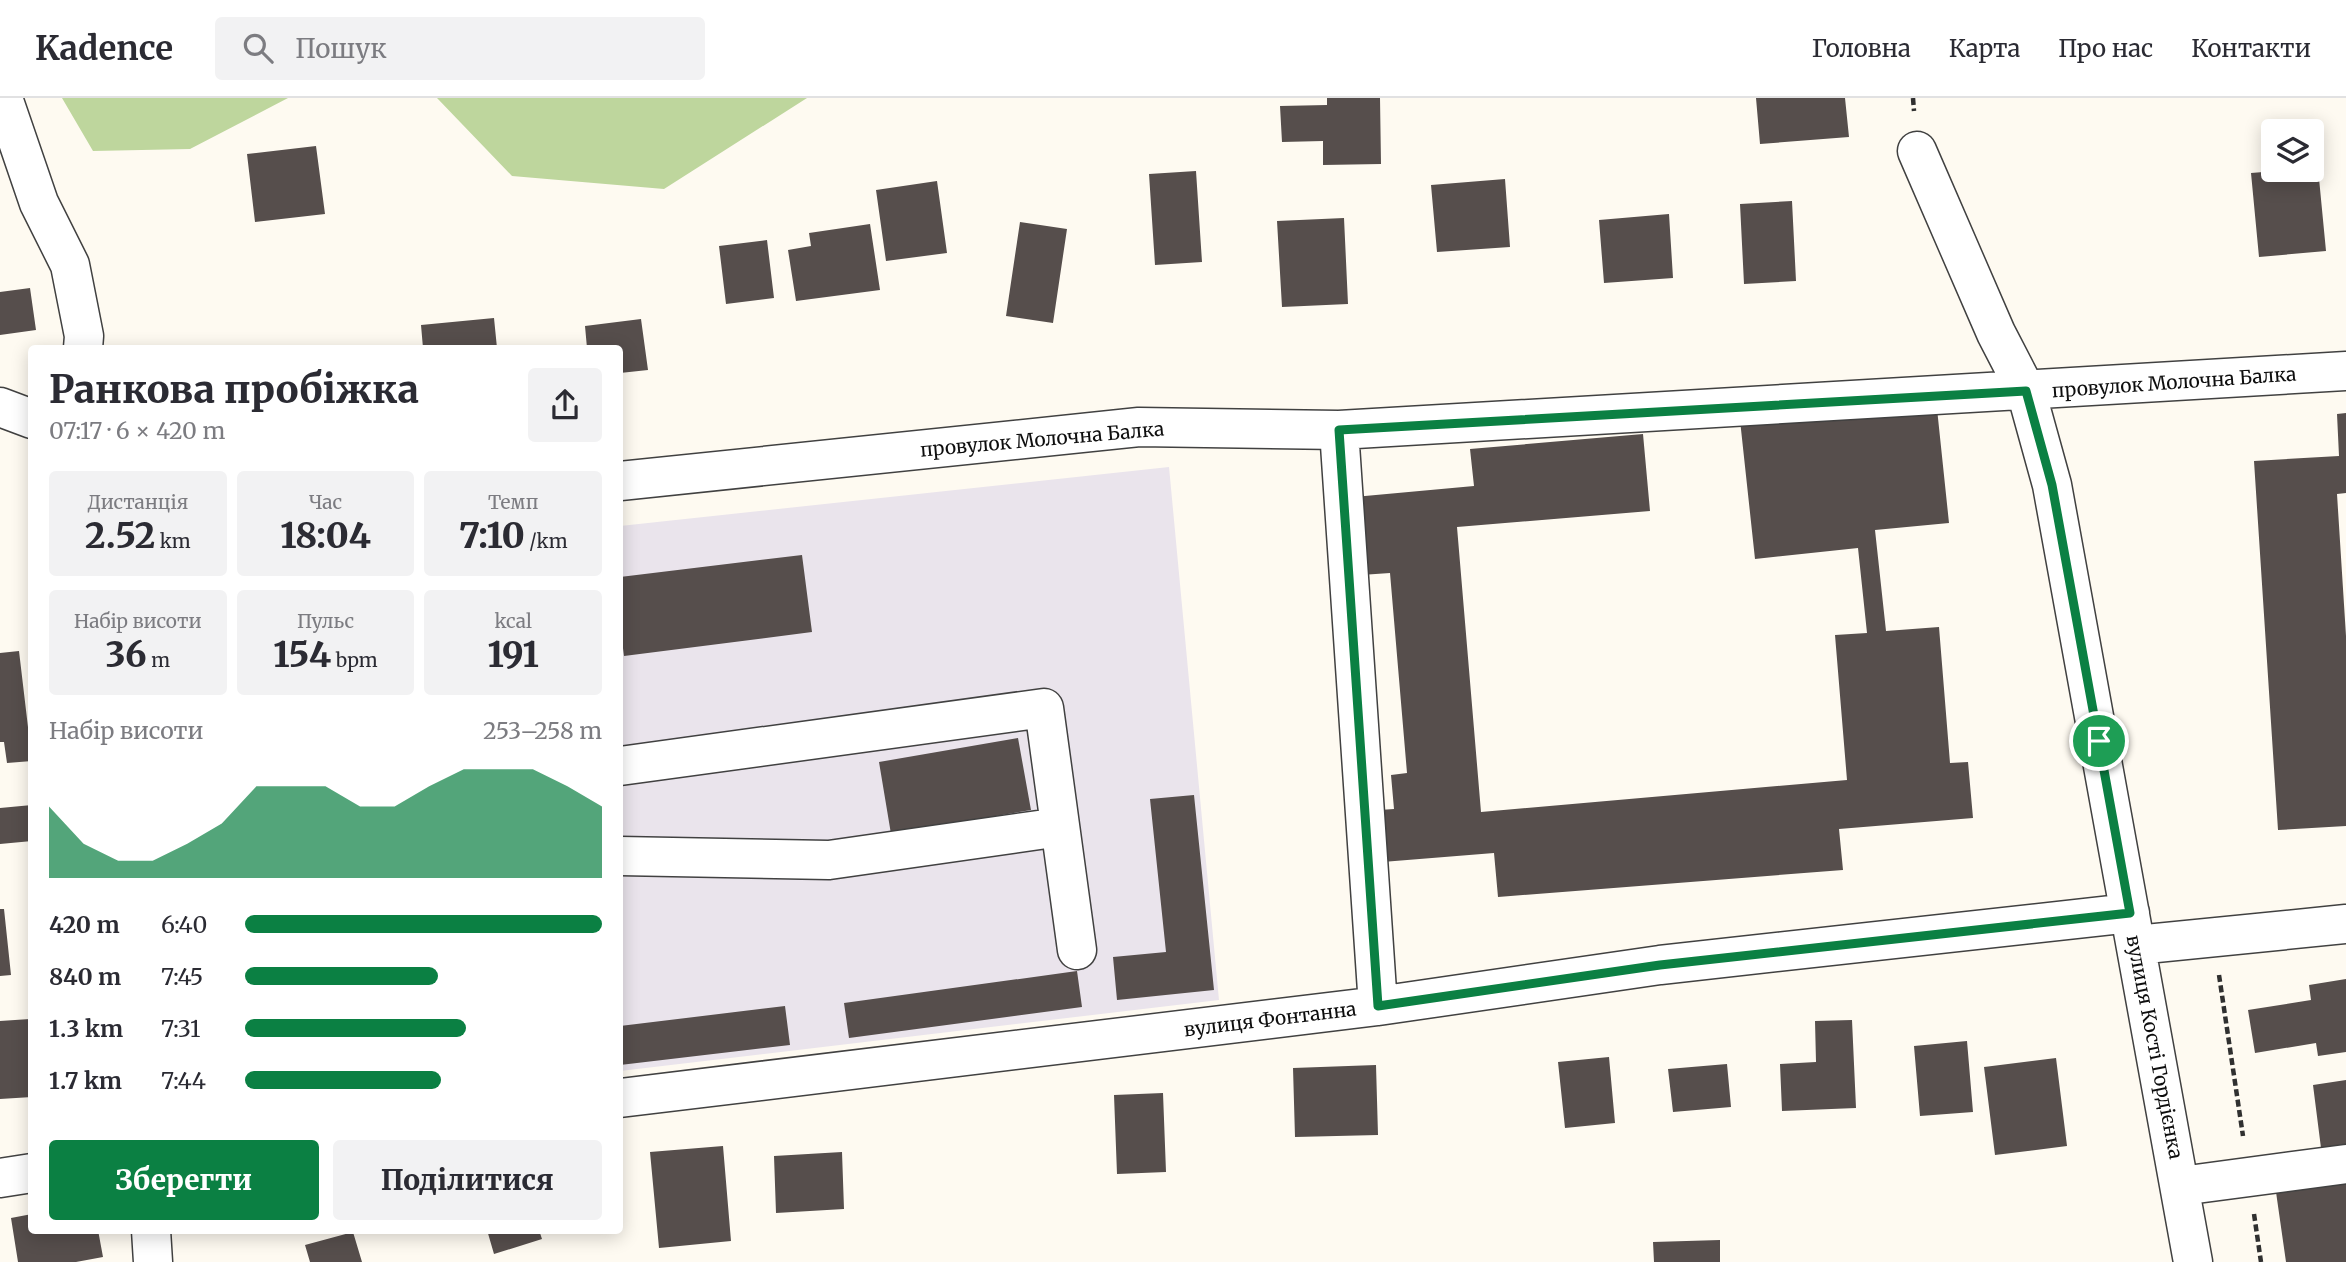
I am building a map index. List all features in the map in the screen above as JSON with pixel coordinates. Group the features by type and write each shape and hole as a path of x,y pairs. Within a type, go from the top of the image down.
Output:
{"street":[{"path":"3,98 39,203 70,265 84,336 83,345"},
{"name":"вулиця Кості Гордієнка","path":"1917,151 1996,333 2026,391 2052,485 2193,1262"},
{"name":"провулок Молочна Балка","path":"623,481 1139,427 1339,430 2346,371"},
{"path":"0,407 28,418"},
{"path":"1339,430 1378,1006"},
{"path":"623,765 1044,708 1077,950"},
{"path":"623,856 829,860 1060,827"},
{"name":"вулиця Фонтанна","path":"623,1098 1378,1006 1660,965 2133,929 2213,937 2346,924"},
{"path":"2181,1186 2346,1164"},
{"path":"0,1178 28,1174"},
{"path":"151,1234 153,1262"}],"path":[{"path":"2213,937 2261,1262"}],"shaded area":[{"path":"1169,467 1219,1000 623,1071 623,526"}],"green space":[{"path":"62,98 288,98 190,149 93,151"},
{"path":"437,98 807,98 664,189 512,176"}],"building":[{"path":"1327,98 1380,98 1381,164 1323,165 1323,141 1282,142 1280,106 1327,105"},
{"path":"1756,98 1845,98 1849,137 1760,144"},
{"path":"316,146 325,214 255,222 247,154"},
{"path":"1196,171 1202,262 1155,265 1149,174"},
{"path":"2261,172 2261,182 2319,182 2326,251 2259,257 2251,173"},
{"path":"1505,179 1510,247 1437,252 1431,185"},
{"path":"937,181 947,253 886,261 876,190"},
{"path":"1792,201 1796,281 1744,284 1740,204"},
{"path":"1669,214 1673,278 1604,283 1599,220"},
{"path":"1344,218 1348,304 1282,307 1277,221"},
{"path":"1020,222 1067,229 1053,323 1006,316"},
{"path":"870,224 880,290 796,301 788,250 811,246 809,233"},
{"path":"767,240 774,298 726,304 719,246"},
{"path":"30,288 36,330 0,335 0,292"},
{"path":"494,318 497,345 423,345 421,325"},
{"path":"641,319 648,370 623,373 623,345 587,345 585,326"},
{"path":"1936,399 1949,523 1875,530 1886,631 1939,627 1950,763 1968,762 1973,818 1839,829 1843,870 1498,897 1494,853 1370,863 1365,811 1394,809 1391,775 1407,773 1390,573 1361,575 1354,497 1474,486 1470,449 1643,434 1650,511 1457,527 1481,812 1847,780 1835,635 1867,633 1858,548 1755,559 1740,420"},
{"path":"2346,413 2346,493 2337,494 2346,636 2346,826 2278,830 2254,461 2339,456 2337,414"},
{"path":"802,555 812,632 624,656 623,577"},
{"path":"19,651 28,727 28,761 7,763 4,742 0,742 0,653"},
{"path":"1018,738 1031,810 891,834 879,762"},
{"path":"1194,795 1214,990 1117,1000 1113,957 1166,952 1150,799"},
{"path":"28,805 28,841 0,844 0,808"},
{"path":"0,909 4,909 11,975 0,976"},
{"path":"1077,971 1082,1007 849,1038 844,1003"},
{"path":"2346,979 2346,1052 2318,1056 2316,1043 2255,1053 2248,1010 2311,1000 2309,985"},
{"path":"785,1006 790,1045 623,1065 623,1026"},
{"path":"28,1019 28,1097 0,1099 0,1021"},
{"path":"1852,1020 1856,1108 1782,1111 1780,1064 1816,1062 1815,1021"},
{"path":"1967,1041 1973,1112 1920,1116 1914,1046"},
{"path":"1609,1057 1615,1123 1565,1128 1558,1062"},
{"path":"2056,1058 2067,1146 1995,1155 1984,1067"},
{"path":"1727,1064 1731,1107 1673,1112 1668,1069"},
{"path":"1376,1065 1378,1135 1295,1137 1293,1068"},
{"path":"2346,1080 2346,1144 2321,1148 2313,1085"},
{"path":"1163,1093 1166,1172 1117,1174 1114,1095"},
{"path":"723,1146 731,1241 659,1248 650,1152"},
{"path":"842,1152 844,1209 776,1213 774,1156"},
{"path":"2346,1176 2346,1262 2286,1262 2275,1185"},
{"path":"28,1215 28,1234 99,1234 103,1257 76,1262 18,1262 11,1218"},
{"path":"354,1234 362,1262 310,1262 305,1245"},
{"path":"488,1234 540,1234 542,1239 494,1254"},
{"path":"1720,1240 1720,1262 1654,1262 1653,1242"}],"route":[{"path":"2026,391 2052,485 2099,741 2130,913 1660,965 1378,1006 1339,430 2026,391"}]}
